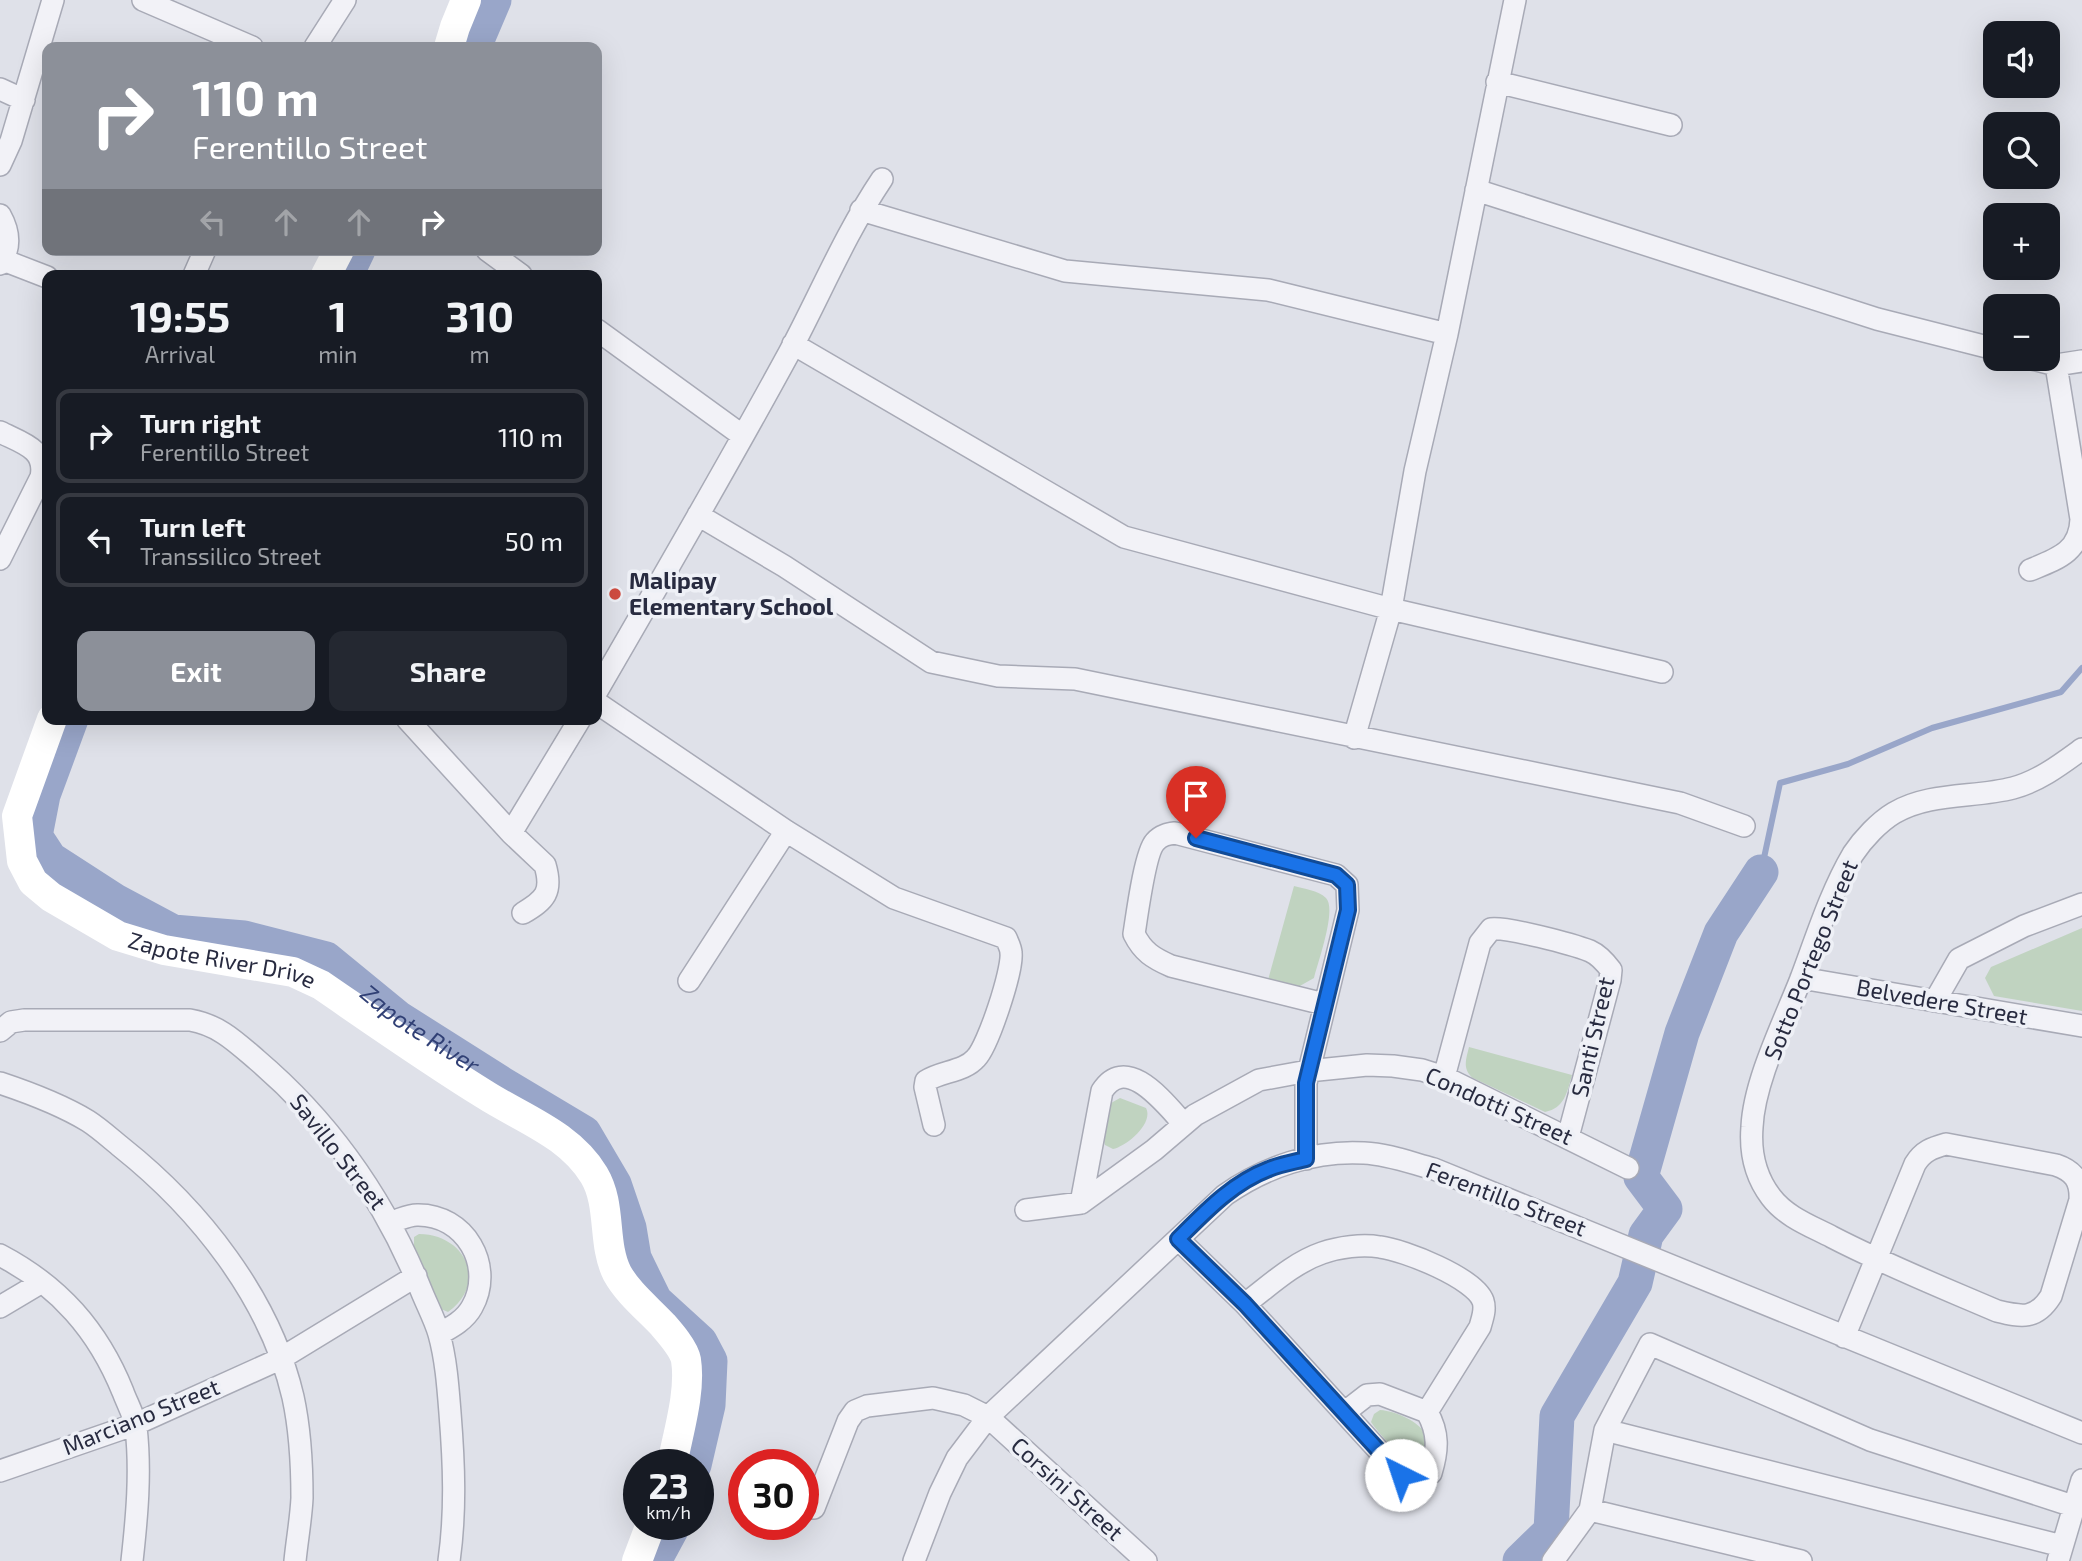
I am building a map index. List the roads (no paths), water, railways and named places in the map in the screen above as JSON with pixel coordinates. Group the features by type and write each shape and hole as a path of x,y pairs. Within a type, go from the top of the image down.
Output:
{"street":[{"path":"0,165 11,141 53,0"},
{"path":"143,0 240,42"},
{"path":"318,42 345,0"},
{"path":"451,42 466,0"},
{"path":"1354,738 1391,609 1415,471 1447,334 1515,0"},
{"path":"1497,82 1671,125"},
{"path":"0,89 24,100"},
{"path":"602,682 743,436 861,210 882,179"},
{"path":"1476,190 1877,319 1983,346"},
{"path":"861,210 1065,271 1268,290 1447,334"},
{"path":"0,215 8,237 2,262 42,275"},
{"path":"495,256 513,270"},
{"path":"602,334 743,436"},
{"path":"793,344 1124,537 1391,609 1662,672"},
{"path":"2060,364 2082,361"},
{"path":"2030,570 2059,558 2074,545 2081,532 2057,371"},
{"path":"0,432 30,448 40,456 42,463"},
{"path":"0,559 42,472"},
{"path":"698,514 784,566 931,662 998,676 1074,679 1680,803 1744,826"},
{"path":"602,706 786,831 894,898 1006,938 1012,952 1011,968 987,1039 976,1058 963,1067 926,1081 934,1125"},
{"name":"Zapote River Drive","path":"50,725 17,816 22,861 33,882 51,897 118,936 164,950 293,972 321,985 486,1096 534,1122 578,1153 595,1177 605,1203 611,1251 617,1272 630,1291 665,1327 686,1358 684,1401 675,1449"},
{"path":"412,725 511,833 545,865 548,887 544,899 523,913"},
{"path":"511,833 576,725"},
{"name":"Sotto Portego Street","path":"1875,1259 1792,1217 1772,1199 1760,1180 1752,1152 1752,1124 1762,1078 1829,907 1853,854 1870,832 1894,813 1921,802 2011,789 2029,783 2049,773 2082,749"},
{"path":"689,981 786,831"},
{"path":"1306,1159 1305,1094 1308,1071 1348,910 1347,885 1336,875 1175,833 1163,835 1153,843 1134,934 1150,957 1171,966 1324,1004"},
{"path":"1935,1001 1959,959 2024,926 2082,904"},
{"name":"Santi Street","path":"1444,1077 1480,943 1491,929 1510,930 1591,951 1611,970 1610,980 1568,1138"},
{"name":"Belvedere Street","path":"1801,978 2082,1026"},
{"name":"Savillo Street","path":"0,1031 11,1022 24,1020 191,1020 208,1023 223,1031 313,1112 367,1183 391,1222 439,1334 448,1387 455,1493 449,1561"},
{"name":"Condotti Street","path":"1026,1210 1081,1203 1210,1105 1259,1080 1308,1071 1367,1065 1422,1070 1444,1077 1628,1168"},
{"path":"1081,1203 1102,1091 1107,1082 1117,1078 1146,1084 1184,1124"},
{"path":"0,1083 44,1098 89,1122 135,1158 173,1193 202,1225 242,1280 263,1318 293,1397 302,1499 295,1561"},
{"path":"1844,1336 1875,1259 1915,1164 1921,1155 1932,1148 1946,1144 2068,1168 2081,1187 2080,1200 2051,1296 2043,1309 2031,1315 1997,1311 1875,1259"},
{"name":"Ferentillo Street","path":"914,1561 940,1493 957,1458 988,1417 1225,1195 1270,1168 1337,1153 1389,1156 1443,1172 2082,1433"},
{"path":"391,1222 415,1215 434,1217 452,1224 466,1237 476,1254 481,1272 479,1292 471,1309 458,1323 439,1334"},
{"path":"1178,1239 1245,1304 1401,1475 1420,1479 1431,1473 1438,1440 1427,1412 1380,1394 1367,1395 1345,1412"},
{"path":"1245,1304 1321,1253 1362,1246 1400,1251 1466,1281 1476,1289 1483,1301 1484,1312 1480,1327 1427,1412"},
{"path":"0,1255 42,1282 70,1305 113,1368 136,1424 139,1495 132,1561"},
{"name":"Marciano Street","path":"0,1471 136,1424 280,1359 416,1276"},
{"path":"0,1307 42,1282"},
{"path":"1553,1561 1591,1510 1605,1430 1650,1344 1870,1440 2073,1506"},
{"name":"Corsini Street","path":"819,1495 848,1420 855,1411 867,1406 933,1398 964,1405 988,1417 1146,1561"},
{"path":"1605,1430 2060,1554 2082,1480"},
{"path":"1591,1510 1801,1561"},
{"path":"637,1561 645,1540"}],"waterway":[{"name":"Zapote River","path":"476,42 494,0"},
{"name":"Zapote River","path":"348,270 355,256"},
{"path":"1761,872 1780,783 1848,764 1932,728 2061,692 2082,668"},
{"name":"Zapote River","path":"69,725 43,795 35,836 50,859 115,901 173,932 244,938 326,959 398,1018 584,1133 614,1184 629,1228 634,1258 655,1301 700,1342 710,1361 708,1405 698,1449"},
{"path":"1520,1561 1551,1531 1557,1416 1635,1283 1646,1235 1665,1209 1641,1177 1682,1033 1721,933 1761,872"},
{"name":"Zapote River","path":"654,1561 665,1540"}],"place":[{"name":"Malipay Elementary School","path":"615,594"}]}
